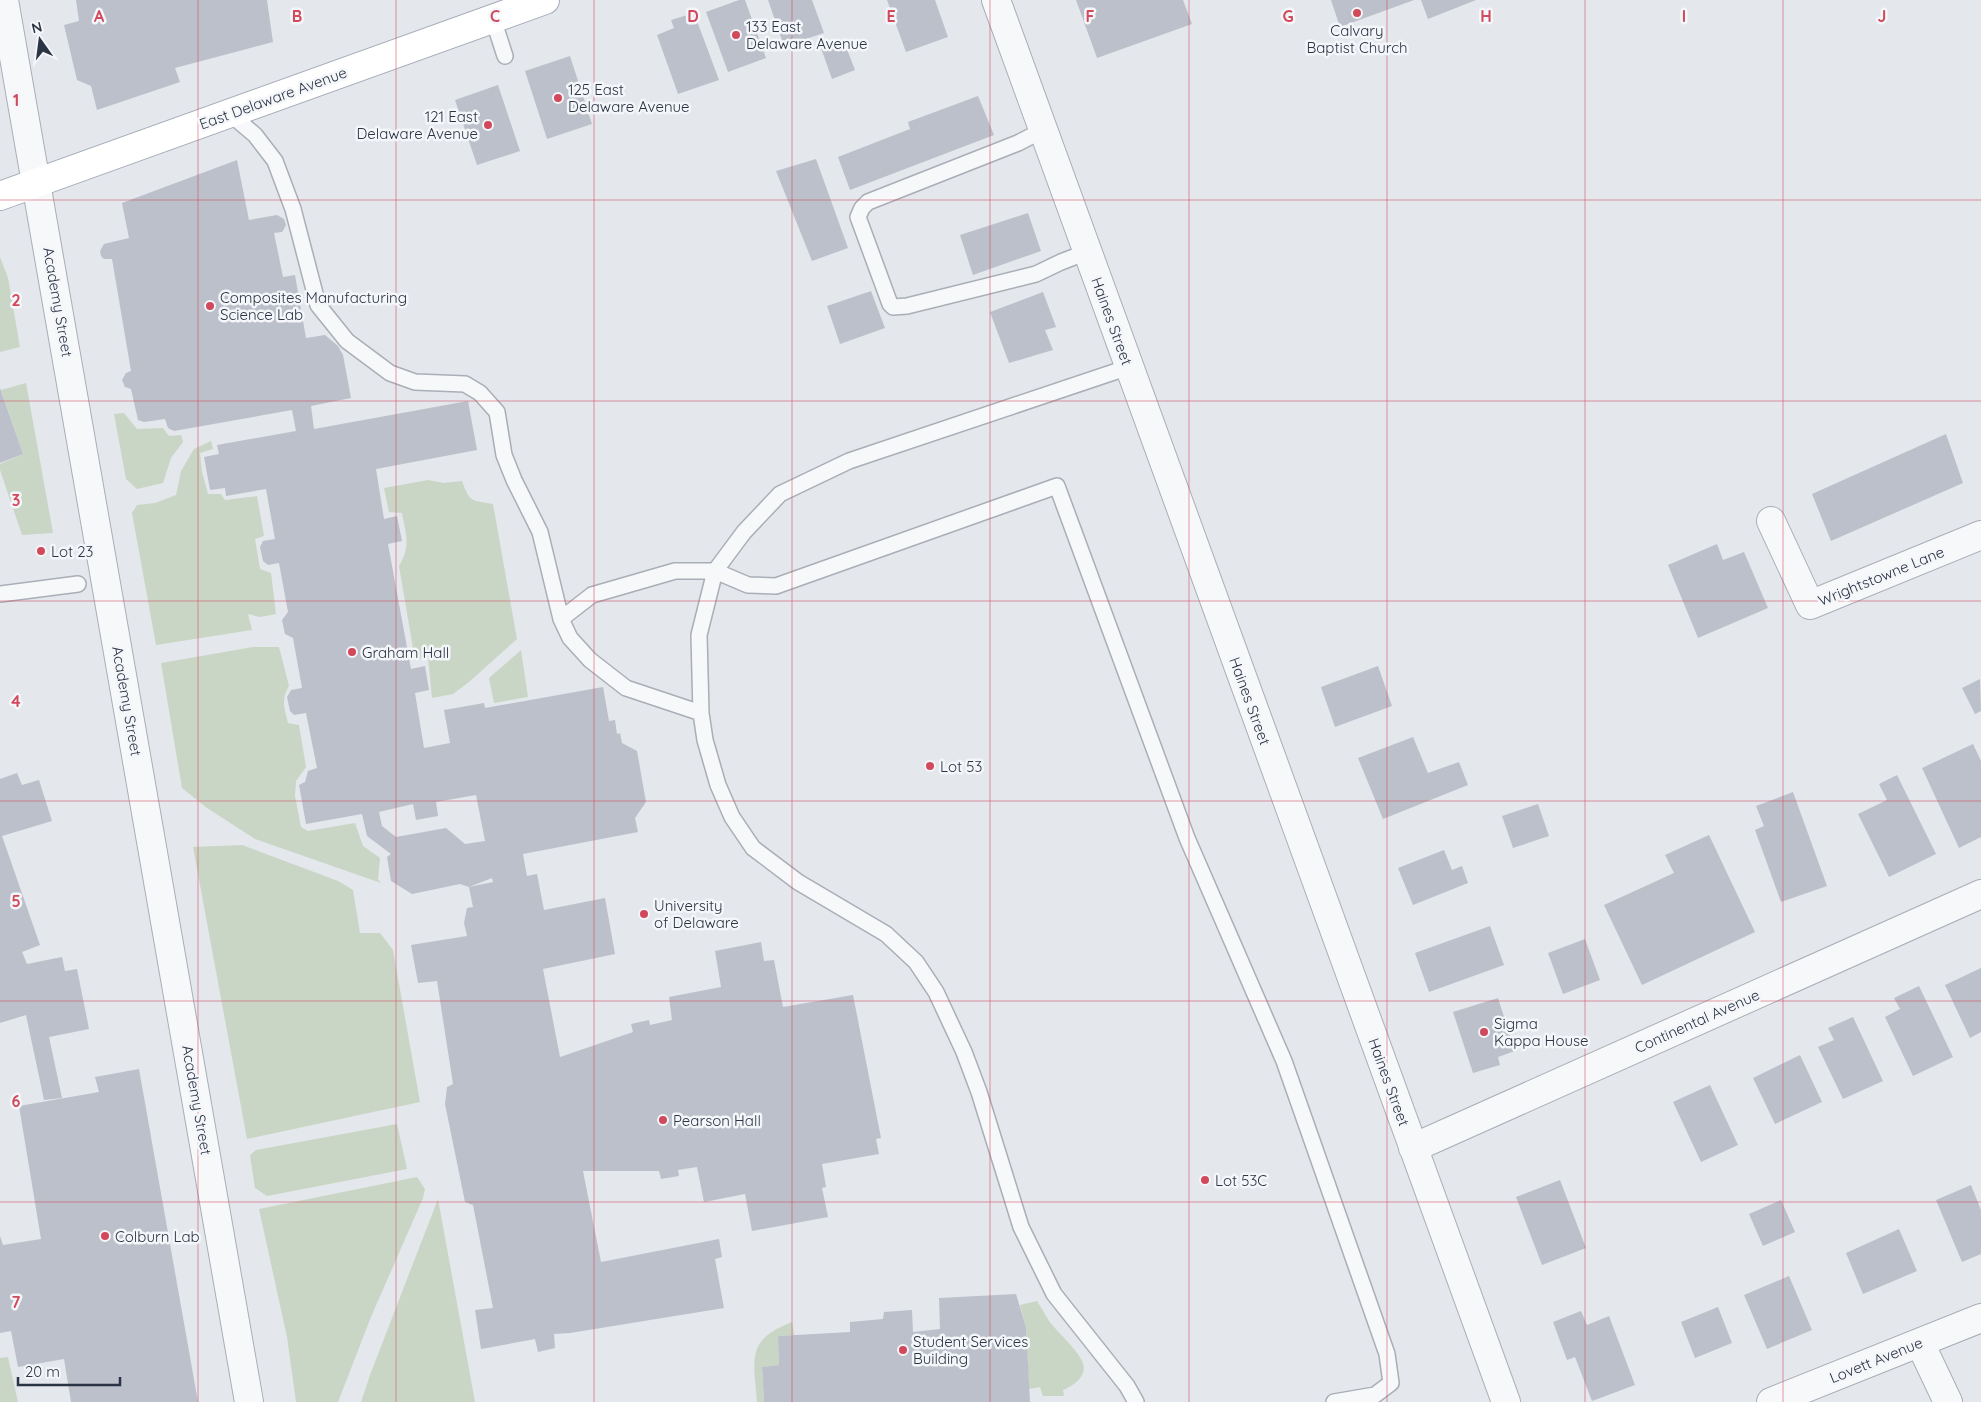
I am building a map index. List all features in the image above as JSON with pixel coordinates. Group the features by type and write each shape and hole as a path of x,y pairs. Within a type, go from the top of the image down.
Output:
{"main road":[{"name":"East Delaware Avenue","path":"0,196 545,0"}],"street":[{"name":"Academy Street","path":"4,0 249,1402"},
{"name":"Haines Street","path":"996,0 1506,1402"},
{"name":"Wrightstowne Lane","path":"1771,521 1810,605 1981,535"},
{"name":"Continental Avenue","path":"1413,1148 1981,894"},
{"name":"Lovett Avenue","path":"1771,1402 1981,1318"},
{"path":"1920,1343 1948,1402"}],"lane":[{"path":"493,19 505,56"},
{"path":"230,113 255,135 275,161 292,209 318,305 347,340 390,373 415,382 465,384 480,393 496,412 504,455 514,480 540,532 561,619 570,638 590,660 626,688 701,713"},
{"path":"1043,130 1018,143 868,202 862,208 858,217 890,304 893,307 916,304 1036,274 1087,252"},
{"path":"1129,367 849,461 780,494 744,532 715,571 699,635 701,713 718,785 732,817 753,848 798,882 886,934 916,962 936,992 964,1052 979,1092 1021,1227 1054,1294 1127,1386 1136,1402"},
{"path":"561,619 592,595 675,571 715,571 748,585 776,586 1057,486 1187,838 1284,1061 1387,1354 1391,1382 1375,1395 1334,1402"},
{"path":"0,594 78,584"}],"green space":[{"path":"0,257 8,278 20,347 0,352"},
{"path":"26,383 53,533 22,535 0,470 0,464 23,454 1,390"},
{"path":"124,413 137,429 163,428 169,436 181,435 183,442 171,458 163,483 137,489 126,479 114,414"},
{"path":"211,441 213,449 200,453 202,472 208,494 221,494 225,500 257,496 264,536 255,539 260,569 271,573 276,614 260,617 248,614 252,630 156,645 132,513 137,505 155,503 176,495 181,471 194,449"},
{"path":"428,480 444,483 462,481 472,499 493,504 517,639 453,694 432,698 428,657 415,660 399,566 406,546 402,513 389,512 384,488"},
{"path":"253,647 279,647 289,686 284,699 285,713 288,723 299,725 306,767 296,781 295,796 301,827 308,831 355,823 363,846 380,858 378,879 381,883 255,839 207,808 182,788 161,663"},
{"path":"521,650 528,697 494,703 489,678"},
{"path":"242,845 338,881 353,890 360,933 380,933 393,950 420,1102 247,1139 193,847"},
{"path":"397,1124 407,1169 267,1196 255,1188 250,1155 256,1150"},
{"path":"417,1177 425,1189 423,1198 371,1317 338,1402 296,1402 287,1337 259,1209"},
{"path":"438,1199 475,1402 361,1402 370,1375"},
{"path":"1037,1301 1049,1321 1075,1350 1083,1363 1082,1376 1063,1390 1064,1396 1043,1396 1040,1387 1029,1389 1026,1327 1020,1305"},
{"path":"792,1322 794,1335 778,1336 779,1365 762,1367 764,1402 757,1402 754,1363 759,1344 766,1336"},
{"path":"8,1357 18,1402 0,1402 0,1358"}],"building":[{"path":"76,0 267,0 273,42 175,68 180,82 97,110 91,86 77,80 64,25 79,21"},
{"name":"133 East Delaware Avenue","path":"739,0 745,0 766,58 728,72 706,12"},
{"path":"768,0 812,0 824,33 784,46"},
{"path":"887,0 935,0 948,37 906,52"},
{"path":"1076,0 1183,0 1192,24 1097,58"},
{"name":"Calvary Baptist Church","path":"1331,0 1414,0 1340,27"},
{"name":"Calvary Baptist Church","path":"1421,0 1476,0 1428,19"},
{"path":"694,13 719,80 678,94 657,35 674,28 671,20"},
{"path":"843,39 855,70 832,79 821,48"},
{"name":"125 East Delaware Avenue","path":"570,56 592,124 547,139 525,71"},
{"name":"121 East Delaware Avenue","path":"498,85 520,151 477,165 455,100"},
{"path":"978,96 994,135 850,190 838,157 910,129 908,122"},
{"path":"816,159 848,248 812,261 776,171"},
{"path":"237,160 249,220 277,215 284,219 286,225 282,232 274,233 283,277 295,275 306,338 325,335 338,346 343,355 351,398 311,406 314,429 468,401 477,450 376,469 384,519 397,516 402,541 388,544 411,669 425,666 429,690 415,693 424,748 450,743 444,710 484,703 485,708 603,687 609,721 615,720 617,734 620,733 622,743 637,751 646,802 635,818 638,832 523,854 527,876 537,874 544,910 605,898 615,954 543,969 560,1057 633,1032 631,1024 649,1020 650,1025 672,1020 669,997 721,987 715,951 761,942 764,961 774,960 783,1007 853,995 881,1138 876,1139 879,1154 822,1164 826,1187 822,1188 828,1217 752,1231 745,1194 704,1202 697,1167 678,1170 679,1176 661,1179 659,1171 583,1171 601,1262 719,1239 722,1257 715,1259 724,1308 554,1334 555,1348 538,1352 535,1339 481,1349 475,1310 493,1308 473,1205 465,1202 445,1104 447,1087 453,1084 437,981 418,983 411,945 467,936 464,923 467,908 473,907 469,887 460,884 412,894 391,881 387,857 391,854 367,836 362,814 306,824 299,785 305,782 308,771 317,768 306,713 294,715 290,711 287,697 291,690 302,688 293,638 285,634 282,620 288,612 279,563 268,565 263,561 260,547 263,541 275,539 266,489 226,496 225,488 210,490 204,457 219,454 217,445 296,431 292,410 174,431 168,428 165,419 144,422 138,420 131,389 125,387 122,380 126,373 131,371 112,259 104,259 100,251 104,244 129,238 122,203","holes":["476,795 485,841 465,844 446,828 396,837 382,826 379,812 413,804 416,820 438,816 436,802","492,878 493,882 469,887"]},
{"path":"1028,213 1041,251 973,275 960,235"},
{"path":"871,291 885,328 840,344 827,306"},
{"path":"1043,292 1056,327 1045,330 1053,350 1009,363 990,312"},
{"path":"0,388 23,454 0,463"},
{"path":"1946,434 1963,483 1831,541 1812,494"},
{"path":"1717,544 1723,560 1744,552 1768,608 1698,638 1668,565"},
{"path":"1378,666 1392,706 1335,727 1321,687"},
{"path":"1980,679 1981,711 1975,714 1962,688"},
{"path":"1413,737 1428,773 1459,762 1468,785 1383,819 1358,758"},
{"path":"1973,744 1981,761 1981,837 1959,848 1922,768"},
{"path":"17,773 22,785 39,780 52,821 2,836 40,945 22,952 27,964 62,957 65,971 77,969 89,1029 49,1037 62,1098 44,1100 26,1015 0,1023 0,779"},
{"path":"1897,775 1936,854 1889,877 1858,814 1887,800 1879,784"},
{"path":"1793,792 1827,886 1781,902 1755,830 1764,826 1756,806"},
{"path":"1538,804 1549,836 1513,848 1502,816"},
{"path":"1709,835 1755,932 1642,985 1604,905 1674,873 1665,855"},
{"path":"1444,850 1452,870 1462,866 1468,883 1413,905 1398,868"},
{"path":"1490,926 1504,965 1429,992 1415,953"},
{"path":"1585,939 1600,980 1563,994 1548,953"},
{"path":"1981,968 1981,1032 1970,1038 1945,985"},
{"path":"1919,986 1953,1057 1913,1076 1885,1017 1900,1009 1894,998"},
{"name":"Sigma Kappa House","path":"1498,998 1515,1051 1498,1057 1500,1065 1473,1073 1453,1012"},
{"path":"1853,1017 1883,1081 1843,1099 1818,1047 1834,1040 1828,1028"},
{"path":"1800,1055 1822,1102 1775,1124 1753,1078"},
{"name":"Colburn Lab","path":"139,1069 198,1402 71,1402 64,1359 18,1367 11,1331 0,1333 0,1236 3,1245 41,1239 19,1106 99,1092 95,1077"},
{"path":"1710,1085 1738,1145 1701,1162 1673,1102"},
{"path":"1560,1180 1586,1248 1542,1265 1516,1197"},
{"path":"1971,1185 1981,1210 1981,1254 1962,1262 1936,1200"},
{"path":"1781,1200 1795,1232 1763,1246 1749,1214"},
{"path":"1899,1229 1917,1271 1863,1294 1846,1253"},
{"path":"1789,1276 1812,1330 1767,1349 1744,1295"},
{"name":"Student Services Building","path":"1016,1294 1026,1327 1030,1402 764,1402 762,1367 779,1365 778,1336 850,1332 850,1322 883,1319 884,1312 912,1310 913,1332 940,1329 939,1298"},
{"path":"1718,1307 1732,1343 1695,1358 1681,1322"},
{"path":"1581,1311 1587,1325 1609,1316 1635,1385 1592,1401 1575,1357 1567,1360 1553,1322"}],"place":[{"name":"Calvary Baptist Church","path":"1357,13"},
{"name":"133 East Delaware Avenue","path":"736,35"},
{"name":"125 East Delaware Avenue","path":"558,98"},
{"name":"121 East Delaware Avenue","path":"488,125"},
{"name":"Composites Manufacturing Science Lab","path":"210,306"},
{"name":"Lot 23","path":"41,551"},
{"name":"Graham Hall","path":"352,652"},
{"name":"Lot 53","path":"930,766"},
{"name":"University of Delaware","path":"644,914"},
{"name":"Sigma Kappa House","path":"1484,1032"},
{"name":"Pearson Hall","path":"663,1120"},
{"name":"Lot 53C","path":"1205,1180"},
{"name":"Colburn Lab","path":"105,1236"},
{"name":"Student Services Building","path":"903,1350"}]}
